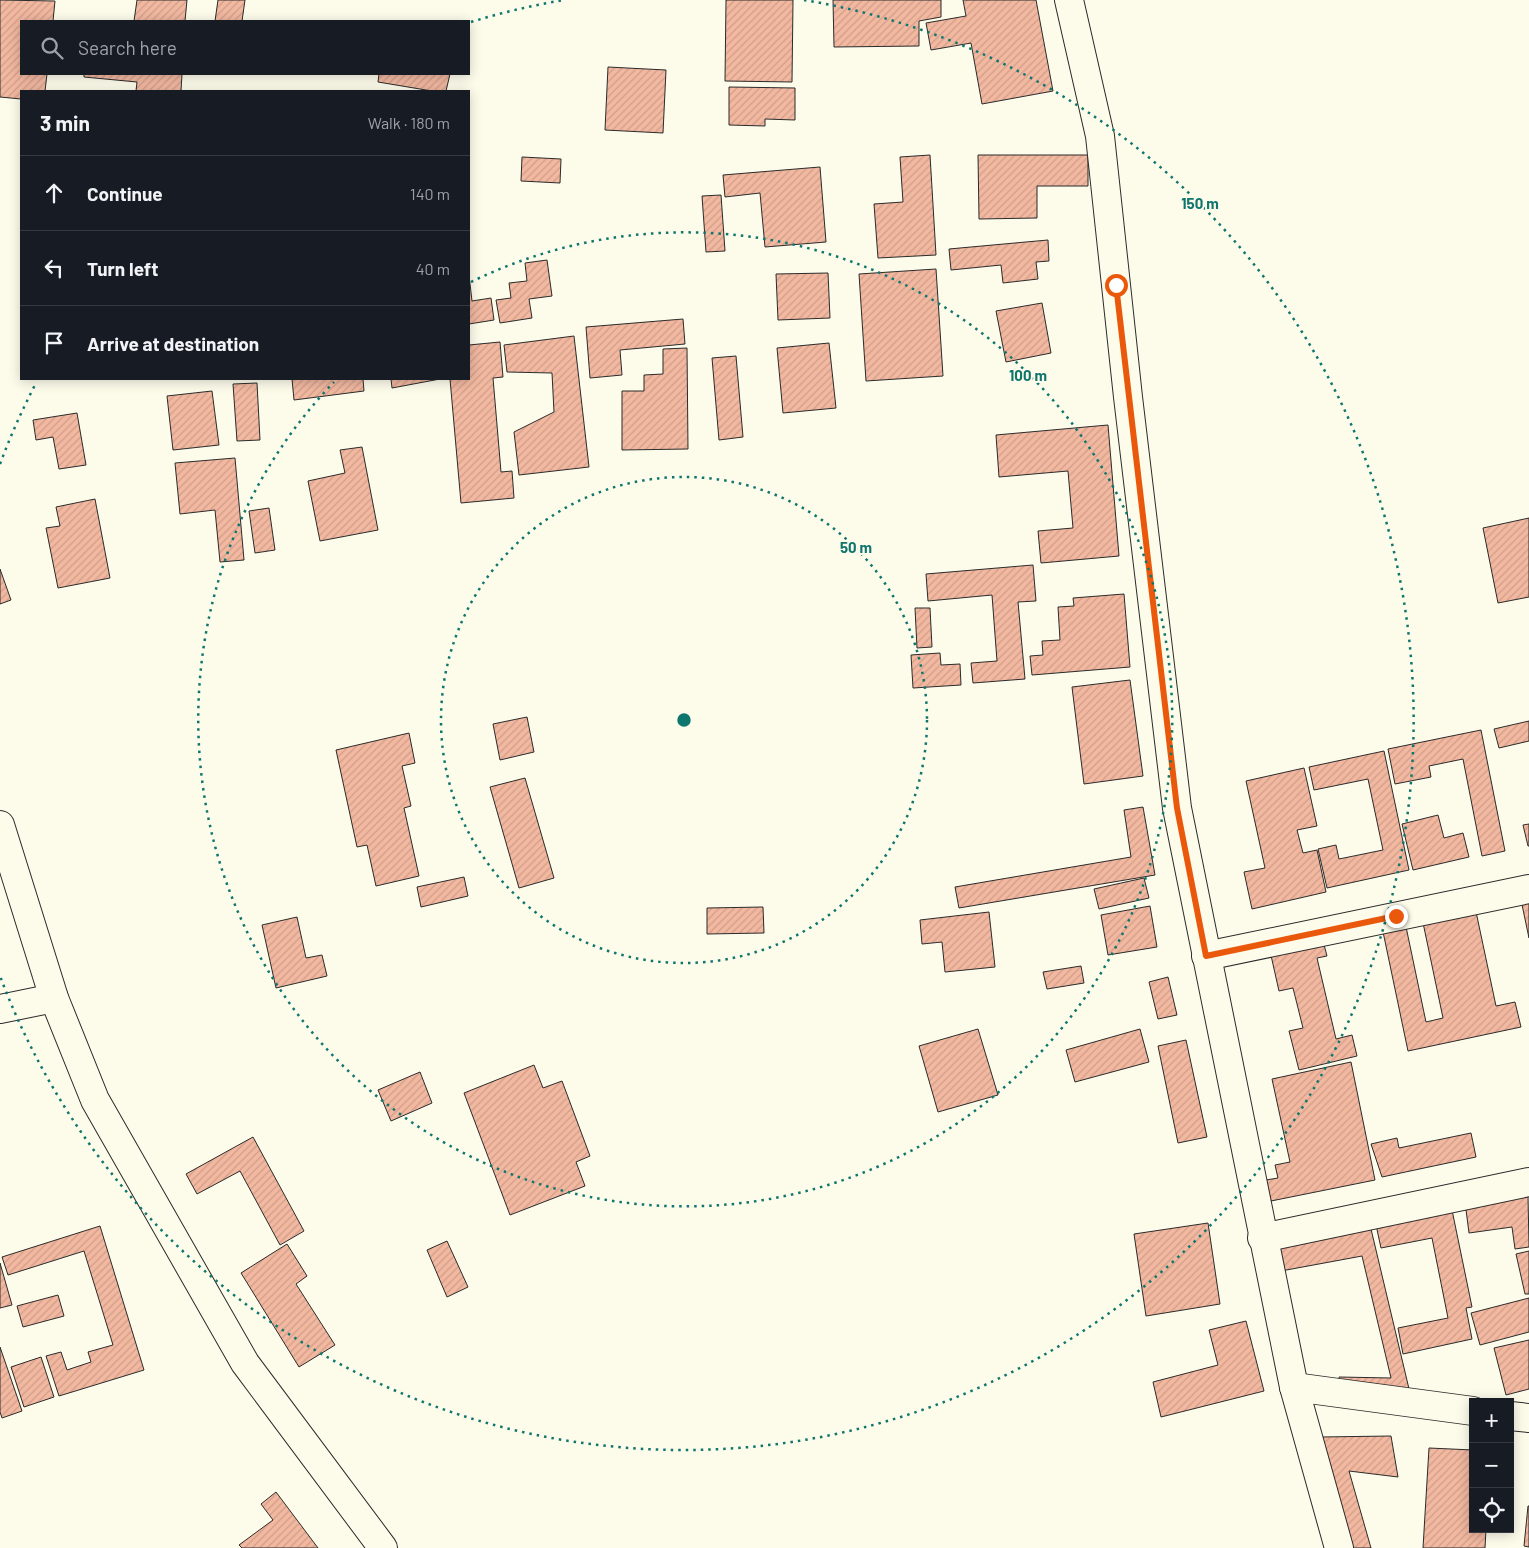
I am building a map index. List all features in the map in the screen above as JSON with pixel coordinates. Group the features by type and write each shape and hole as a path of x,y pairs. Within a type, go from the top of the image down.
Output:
{"street":[{"path":"1069,0 1100,136 1128,397 1177,808 1262,1238 1294,1387 1339,1548"},
{"path":"0,825 54,998 95,1100 245,1363 382,1548"},
{"path":"1206,956 1529,889"},
{"path":"0,1010 54,998"},
{"path":"1262,1238 1529,1182"},
{"path":"1294,1387 1469,1410"},
{"path":"1514,1416 1529,1418"}],"building":[{"path":"0,0 55,1 53,20 20,20 20,75 47,75 45,90 20,90 20,99 0,97"},
{"path":"137,0 187,0 185,20 134,20"},
{"path":"218,0 245,0 242,20 215,20"},
{"path":"726,0 793,0 792,82 725,81"},
{"path":"833,0 941,0 941,17 919,21 919,46 834,47"},
{"path":"963,0 1036,0 1053,91 982,104 971,43 931,50 926,23 966,16"},
{"path":"608,67 666,70 663,133 605,130"},
{"path":"84,75 182,75 181,90 136,90 137,82 84,77"},
{"path":"379,75 450,75 446,90 426,90 378,82"},
{"path":"729,87 795,88 795,120 765,119 765,126 729,125"},
{"path":"930,155 936,255 878,258 874,204 903,202 900,157"},
{"path":"978,155 1088,155 1088,186 1037,186 1037,218 979,219"},
{"path":"522,157 561,159 560,183 521,181"},
{"path":"820,167 826,242 765,247 760,193 725,197 723,175"},
{"path":"721,195 725,251 706,252 702,196"},
{"path":"1048,240 1049,261 1036,262 1038,279 1003,283 1001,265 951,270 949,249"},
{"path":"547,260 552,296 529,299 532,318 500,323 496,300 511,298 509,283 527,281 525,263"},
{"path":"936,269 943,376 866,381 859,274"},
{"path":"828,273 830,318 778,320 776,274"},
{"path":"470,284 472,301 491,298 494,320 470,324"},
{"path":"1042,303 1051,353 1006,362 996,311"},
{"path":"683,319 685,344 620,350 622,375 590,378 586,327"},
{"path":"574,336 589,467 519,475 514,432 554,412 552,373 507,372 504,345"},
{"path":"500,342 503,377 493,378 501,472 512,471 514,498 461,503 450,380 470,380 470,345"},
{"path":"829,343 836,408 783,413 777,348"},
{"path":"687,348 688,449 622,450 622,391 644,391 644,375 663,374 663,349"},
{"path":"736,356 743,437 719,440 712,358"},
{"path":"292,380 363,380 364,391 294,400"},
{"path":"391,380 435,380 392,388"},
{"path":"257,383 260,440 237,441 233,384"},
{"path":"212,391 219,445 173,450 167,396"},
{"path":"77,413 86,465 59,469 53,437 36,440 33,420"},
{"path":"1108,425 1119,556 1041,563 1038,531 1073,528 1068,471 999,477 996,435"},
{"path":"362,447 378,530 320,541 308,481 345,473 340,450"},
{"path":"235,458 244,560 220,562 215,510 180,514 175,463"},
{"path":"95,499 110,578 58,588 46,528 60,526 56,507"},
{"path":"269,508 275,550 255,553 249,511"},
{"path":"1529,518 1529,597 1498,603 1483,528"},
{"path":"1033,565 1036,601 1018,602 1025,679 973,683 971,663 997,661 992,595 928,601 926,574"},
{"path":"0,569 11,600 0,604"},
{"path":"1124,594 1130,667 1032,675 1030,656 1043,655 1042,641 1060,640 1058,607 1074,606 1073,598"},
{"path":"915,608 930,608 932,647 917,648"},
{"path":"940,653 941,665 960,664 961,685 913,688 911,655"},
{"path":"1130,680 1143,776 1084,784 1072,687"},
{"path":"527,717 534,752 500,760 493,724"},
{"path":"1529,721 1529,741 1499,748 1494,729"},
{"path":"1481,730 1505,851 1482,856 1463,759 1429,766 1431,777 1395,784 1388,749"},
{"path":"409,733 415,763 402,766 411,806 404,808 419,876 376,886 367,845 357,847 336,750"},
{"path":"1384,751 1409,870 1327,888 1318,849 1336,845 1339,859 1383,850 1368,779 1314,790 1309,767"},
{"path":"1304,768 1317,826 1297,830 1303,853 1317,850 1326,892 1252,909 1244,872 1265,868 1246,781"},
{"path":"525,778 554,878 519,888 490,787"},
{"path":"1143,807 1155,875 959,908 955,887 1131,857 1124,810"},
{"path":"1438,815 1444,838 1463,833 1469,857 1413,870 1402,824"},
{"path":"1529,824 1529,846 1528,846 1523,825"},
{"path":"464,877 468,896 421,907 417,887"},
{"path":"1144,878 1149,898 1099,909 1094,889"},
{"path":"1529,898 1529,938 1521,900"},
{"path":"1150,906 1157,947 1108,955 1101,915"},
{"path":"763,907 764,933 707,934 707,908"},
{"path":"1475,907 1496,1006 1515,1002 1521,1027 1408,1051 1382,927 1405,922 1426,1022 1443,1018 1422,918"},
{"path":"989,912 995,967 945,972 942,942 922,944 920,920"},
{"path":"297,917 306,958 322,955 327,976 276,988 262,925"},
{"path":"1322,937 1327,956 1317,958 1336,1039 1352,1035 1357,1056 1299,1070 1289,1031 1303,1028 1293,988 1279,991 1270,951"},
{"path":"1081,966 1084,983 1047,989 1043,972"},
{"path":"1168,977 1177,1015 1158,1019 1149,982"},
{"path":"978,1029 998,1095 938,1112 919,1046"},
{"path":"1140,1029 1149,1062 1075,1082 1066,1050"},
{"path":"1186,1040 1207,1137 1178,1143 1158,1046"},
{"path":"1351,1062 1375,1180 1271,1201 1266,1180 1278,1178 1275,1165 1290,1162 1272,1079"},
{"path":"534,1065 543,1088 562,1081 590,1156 576,1162 585,1186 510,1215 464,1093"},
{"path":"420,1072 432,1103 391,1121 378,1090"},
{"path":"1471,1133 1476,1157 1382,1177 1371,1144 1397,1138 1399,1148"},
{"path":"253,1137 304,1231 280,1245 240,1171 197,1194 186,1174"},
{"path":"1528,1195 1529,1247 1515,1249 1512,1227 1469,1233 1465,1202"},
{"path":"1452,1210 1472,1307 1466,1308 1472,1339 1403,1354 1398,1328 1448,1318 1432,1238 1381,1248 1376,1225"},
{"path":"1208,1223 1220,1304 1146,1316 1134,1234"},
{"path":"100,1226 144,1370 59,1396 46,1356 61,1352 67,1370 91,1362 88,1352 113,1345 84,1251 8,1275 2,1257"},
{"path":"1371,1229 1410,1393 1339,1391 1339,1377 1391,1378 1362,1256 1281,1271 1276,1247"},
{"path":"447,1241 468,1287 447,1297 427,1250"},
{"path":"287,1244 307,1276 296,1284 335,1345 299,1367 241,1273"},
{"path":"1529,1251 1529,1294 1525,1294 1516,1254"},
{"path":"0,1263 12,1305 0,1308"},
{"path":"58,1295 64,1316 23,1327 17,1306"},
{"path":"1529,1298 1529,1332 1480,1345 1471,1313"},
{"path":"1246,1321 1264,1391 1161,1417 1153,1382 1218,1365 1209,1330"},
{"path":"1529,1340 1529,1389 1506,1395 1494,1348"},
{"path":"0,1347 22,1411 2,1418 0,1412"},
{"path":"41,1357 54,1397 24,1407 11,1367"},
{"path":"1391,1436 1398,1477 1349,1471 1371,1548 1348,1548 1320,1437"},
{"path":"1429,1448 1469,1450 1469,1533 1486,1533 1485,1548 1423,1548"},
{"path":"276,1492 318,1548 242,1548 239,1545 273,1520 261,1504"},
{"path":"1529,1506 1529,1547 1524,1546"}],"route":[{"path":"1116,285 1177,808 1206,956 1396,916"}]}
